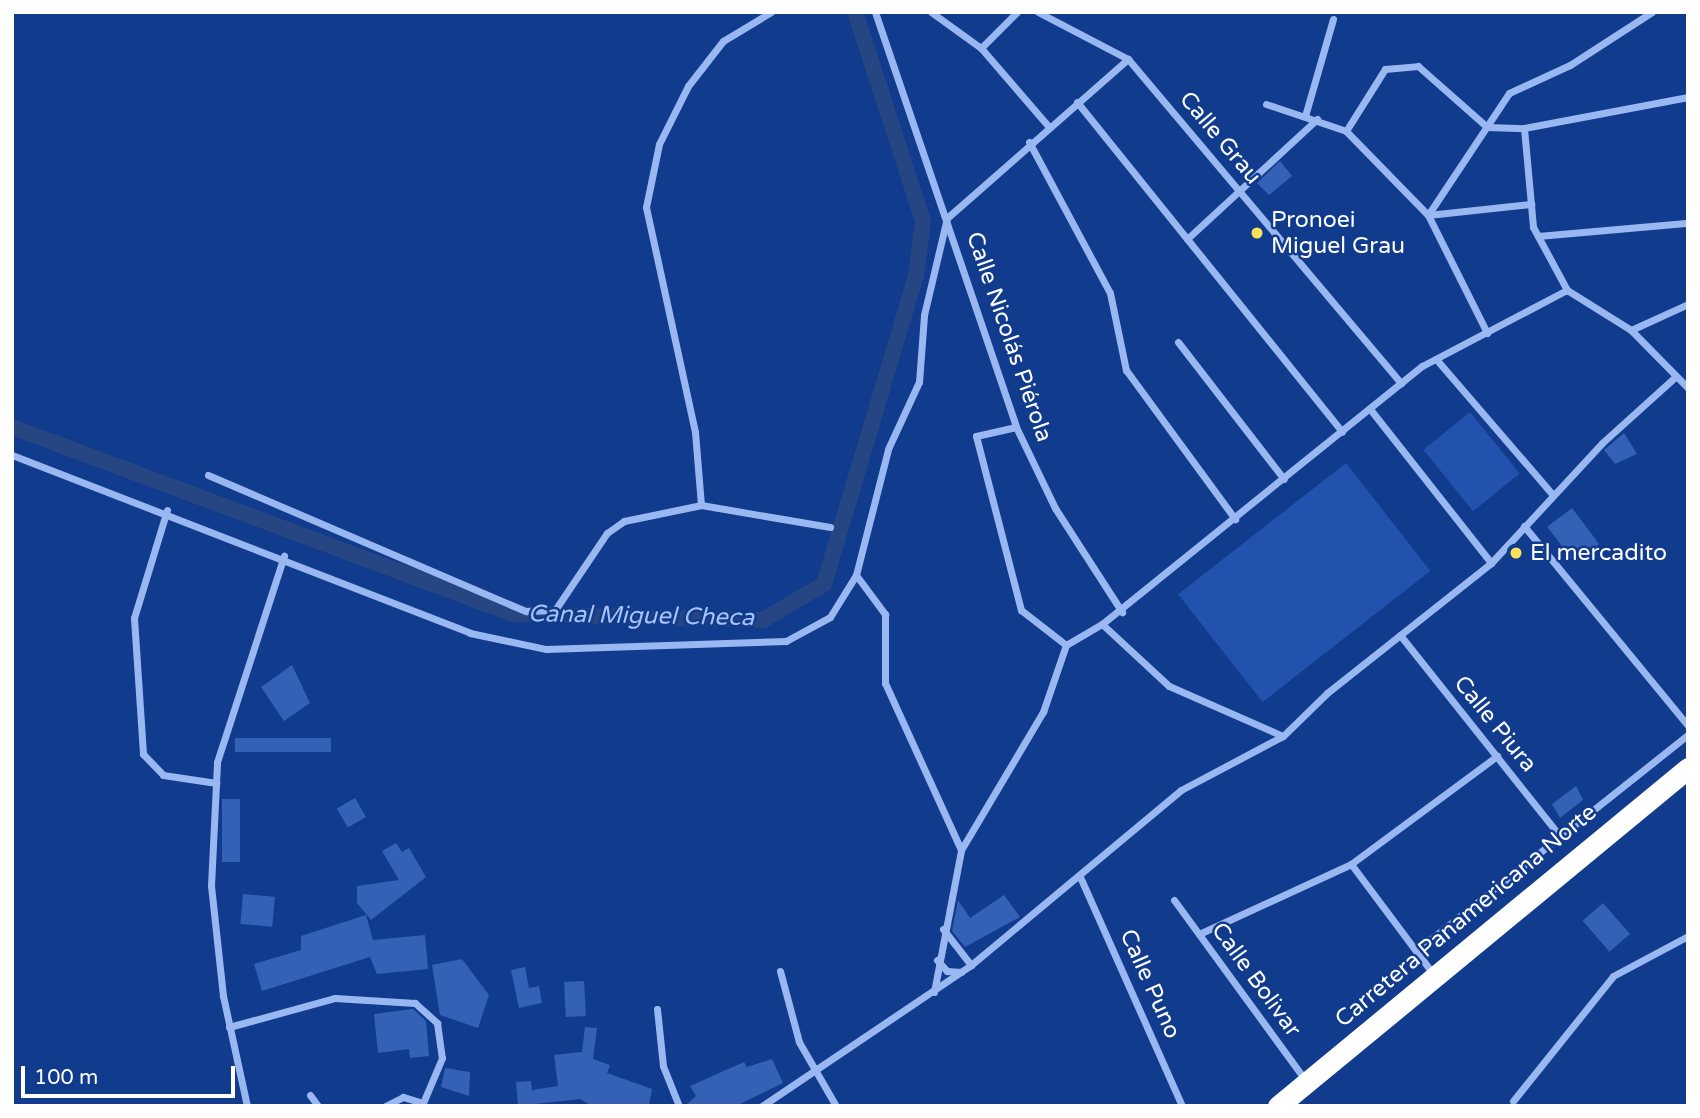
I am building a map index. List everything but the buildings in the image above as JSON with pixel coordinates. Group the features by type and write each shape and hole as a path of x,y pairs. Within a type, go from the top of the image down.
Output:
{"highway":[{"name":"Carretera Panamericana Norte","path":"1278,1106 1688,768"}],"street":[{"path":"701,505 695,432 646,207 659,144 688,86 723,41 771,12"},
{"name":"Calle Nicolás Piérola","path":"875,12 1016,427 1055,508 1122,611"},
{"path":"931,12 981,48 1048,126"},
{"path":"981,48 1017,12"},
{"name":"Calle Grau","path":"1038,12 1128,59 1401,383"},
{"path":"1428,215 1509,93 1570,65 1652,12"},
{"path":"1305,116 1333,19"},
{"path":"12,455 167,510 470,633 546,649 786,641 830,617 856,575 888,449 919,382 924,315 947,218 1029,142 1128,59"},
{"path":"1346,131 1385,69 1418,66 1487,127 1524,128 1688,97"},
{"path":"1076,102 1342,432"},
{"path":"1266,104 1346,131 1428,215 1487,333"},
{"path":"1187,239 1317,119"},
{"path":"1524,128 1531,204 1538,236 1567,290 1631,330 1688,388"},
{"path":"1029,142 1110,293 1126,370 1235,519"},
{"path":"1428,215 1531,204"},
{"path":"1538,236 1688,223"},
{"path":"934,992 936,956 961,850 1043,712 1066,645 1122,611 1401,383 1436,359 1567,290"},
{"path":"1631,330 1688,304"},
{"path":"1178,342 1284,479"},
{"path":"1436,359 1553,495"},
{"path":"762,1106 817,1073 962,972 1081,879 1181,790 1283,736 1400,635 1491,563 1553,495 1675,377"},
{"path":"1370,409 1491,563"},
{"path":"1016,427 976,436 1021,610 1066,645"},
{"path":"208,475 526,611 555,610 607,533 624,521 701,505 831,527"},
{"path":"167,510 134,618 143,754 163,775 216,783"},
{"path":"1524,526 1688,726"},
{"path":"247,1106 229,1027 211,886 216,783 252,637 284,556"},
{"path":"856,575 885,614 885,683 961,850"},
{"path":"1102,624 1169,686 1283,736"},
{"name":"Calle Piura","path":"1400,635 1560,836"},
{"path":"1416,951 1688,735"},
{"path":"1199,934 1352,864 1497,757"},
{"path":"1352,864 1435,976"},
{"name":"Calle Puno","path":"1081,879 1182,1106"},
{"name":"Calle Bolivar","path":"1174,900 1307,1082"},
{"path":"943,929 971,965"},
{"path":"1513,1101 1613,976 1688,936"},
{"path":"936,956 947,971 962,972"},
{"path":"780,971 799,1042 836,1106"},
{"path":"229,1027 335,998 415,1003 437,1023 442,1058 423,1103 403,1097 385,1106"},
{"path":"657,1009 663,1066 679,1106"},
{"path":"310,1095 318,1106"}],"shaded area":[{"path":"1470,412 1520,473 1473,511 1423,450"},
{"path":"1346,463 1430,571 1262,702 1178,594"}],"waterway":[{"name":"Canal Miguel Checa","path":"12,427 513,614 763,620 824,584 916,275 923,221 855,12"}],"place":[{"name":"Pronoei Miguel Grau","path":"1257,233"},
{"name":"El mercadito","path":"1516,553"}]}
